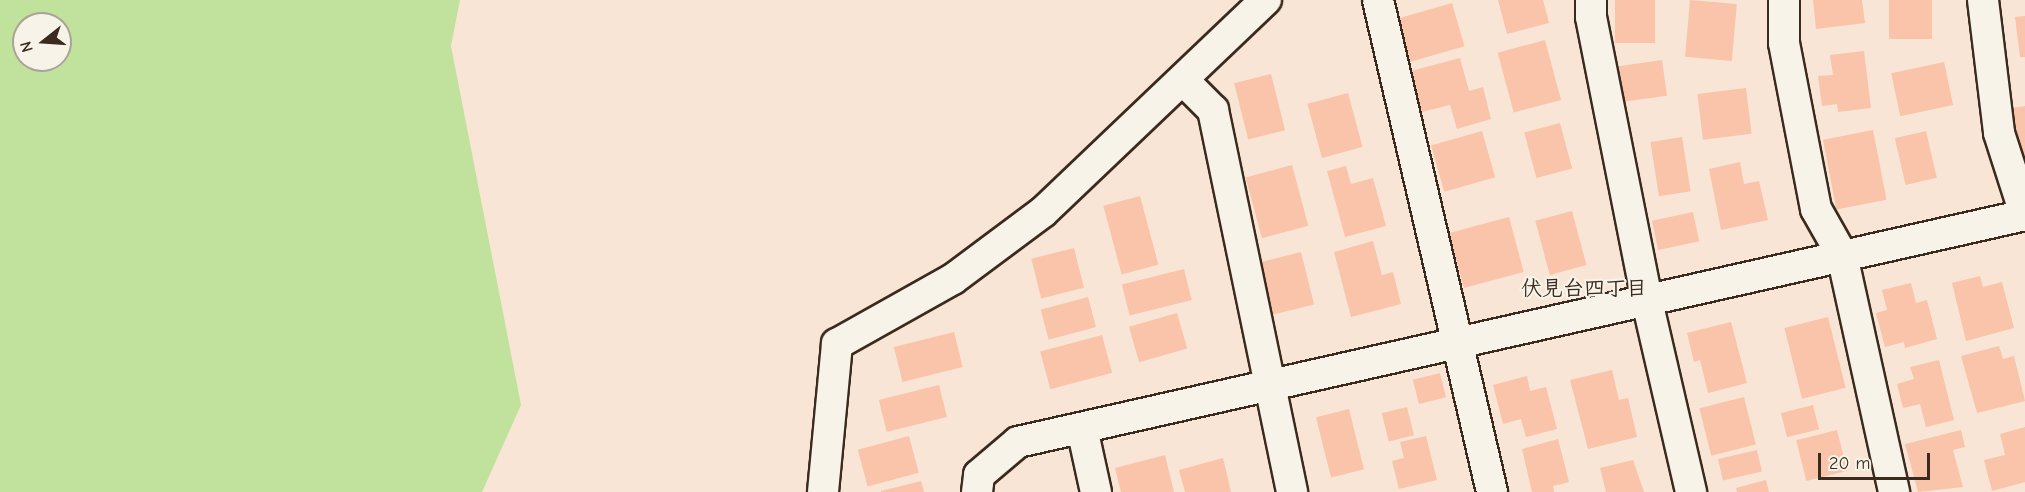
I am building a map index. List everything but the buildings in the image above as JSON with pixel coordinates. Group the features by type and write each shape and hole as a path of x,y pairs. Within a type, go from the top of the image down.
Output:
{"street":[{"path":"823,492 837,344 953,279 1043,213 1184,81 1266,0"},
{"path":"1378,0 1492,492"},
{"path":"1591,0 1591,16 1647,301 1691,492"},
{"path":"1784,0 1784,43 1816,209 1842,255 1894,492"},
{"path":"977,492 979,475 1018,442 1268,383 1459,344 2025,215 1999,133 1983,0"},
{"path":"1184,81 1213,110 1292,492"},
{"path":"1082,428 1096,492"}],"green space":[{"path":"0,0 460,0 451,46 521,405 482,492 0,492"}],"district":[{"name":"伏見台四丁目","path":"1584,288"}]}
